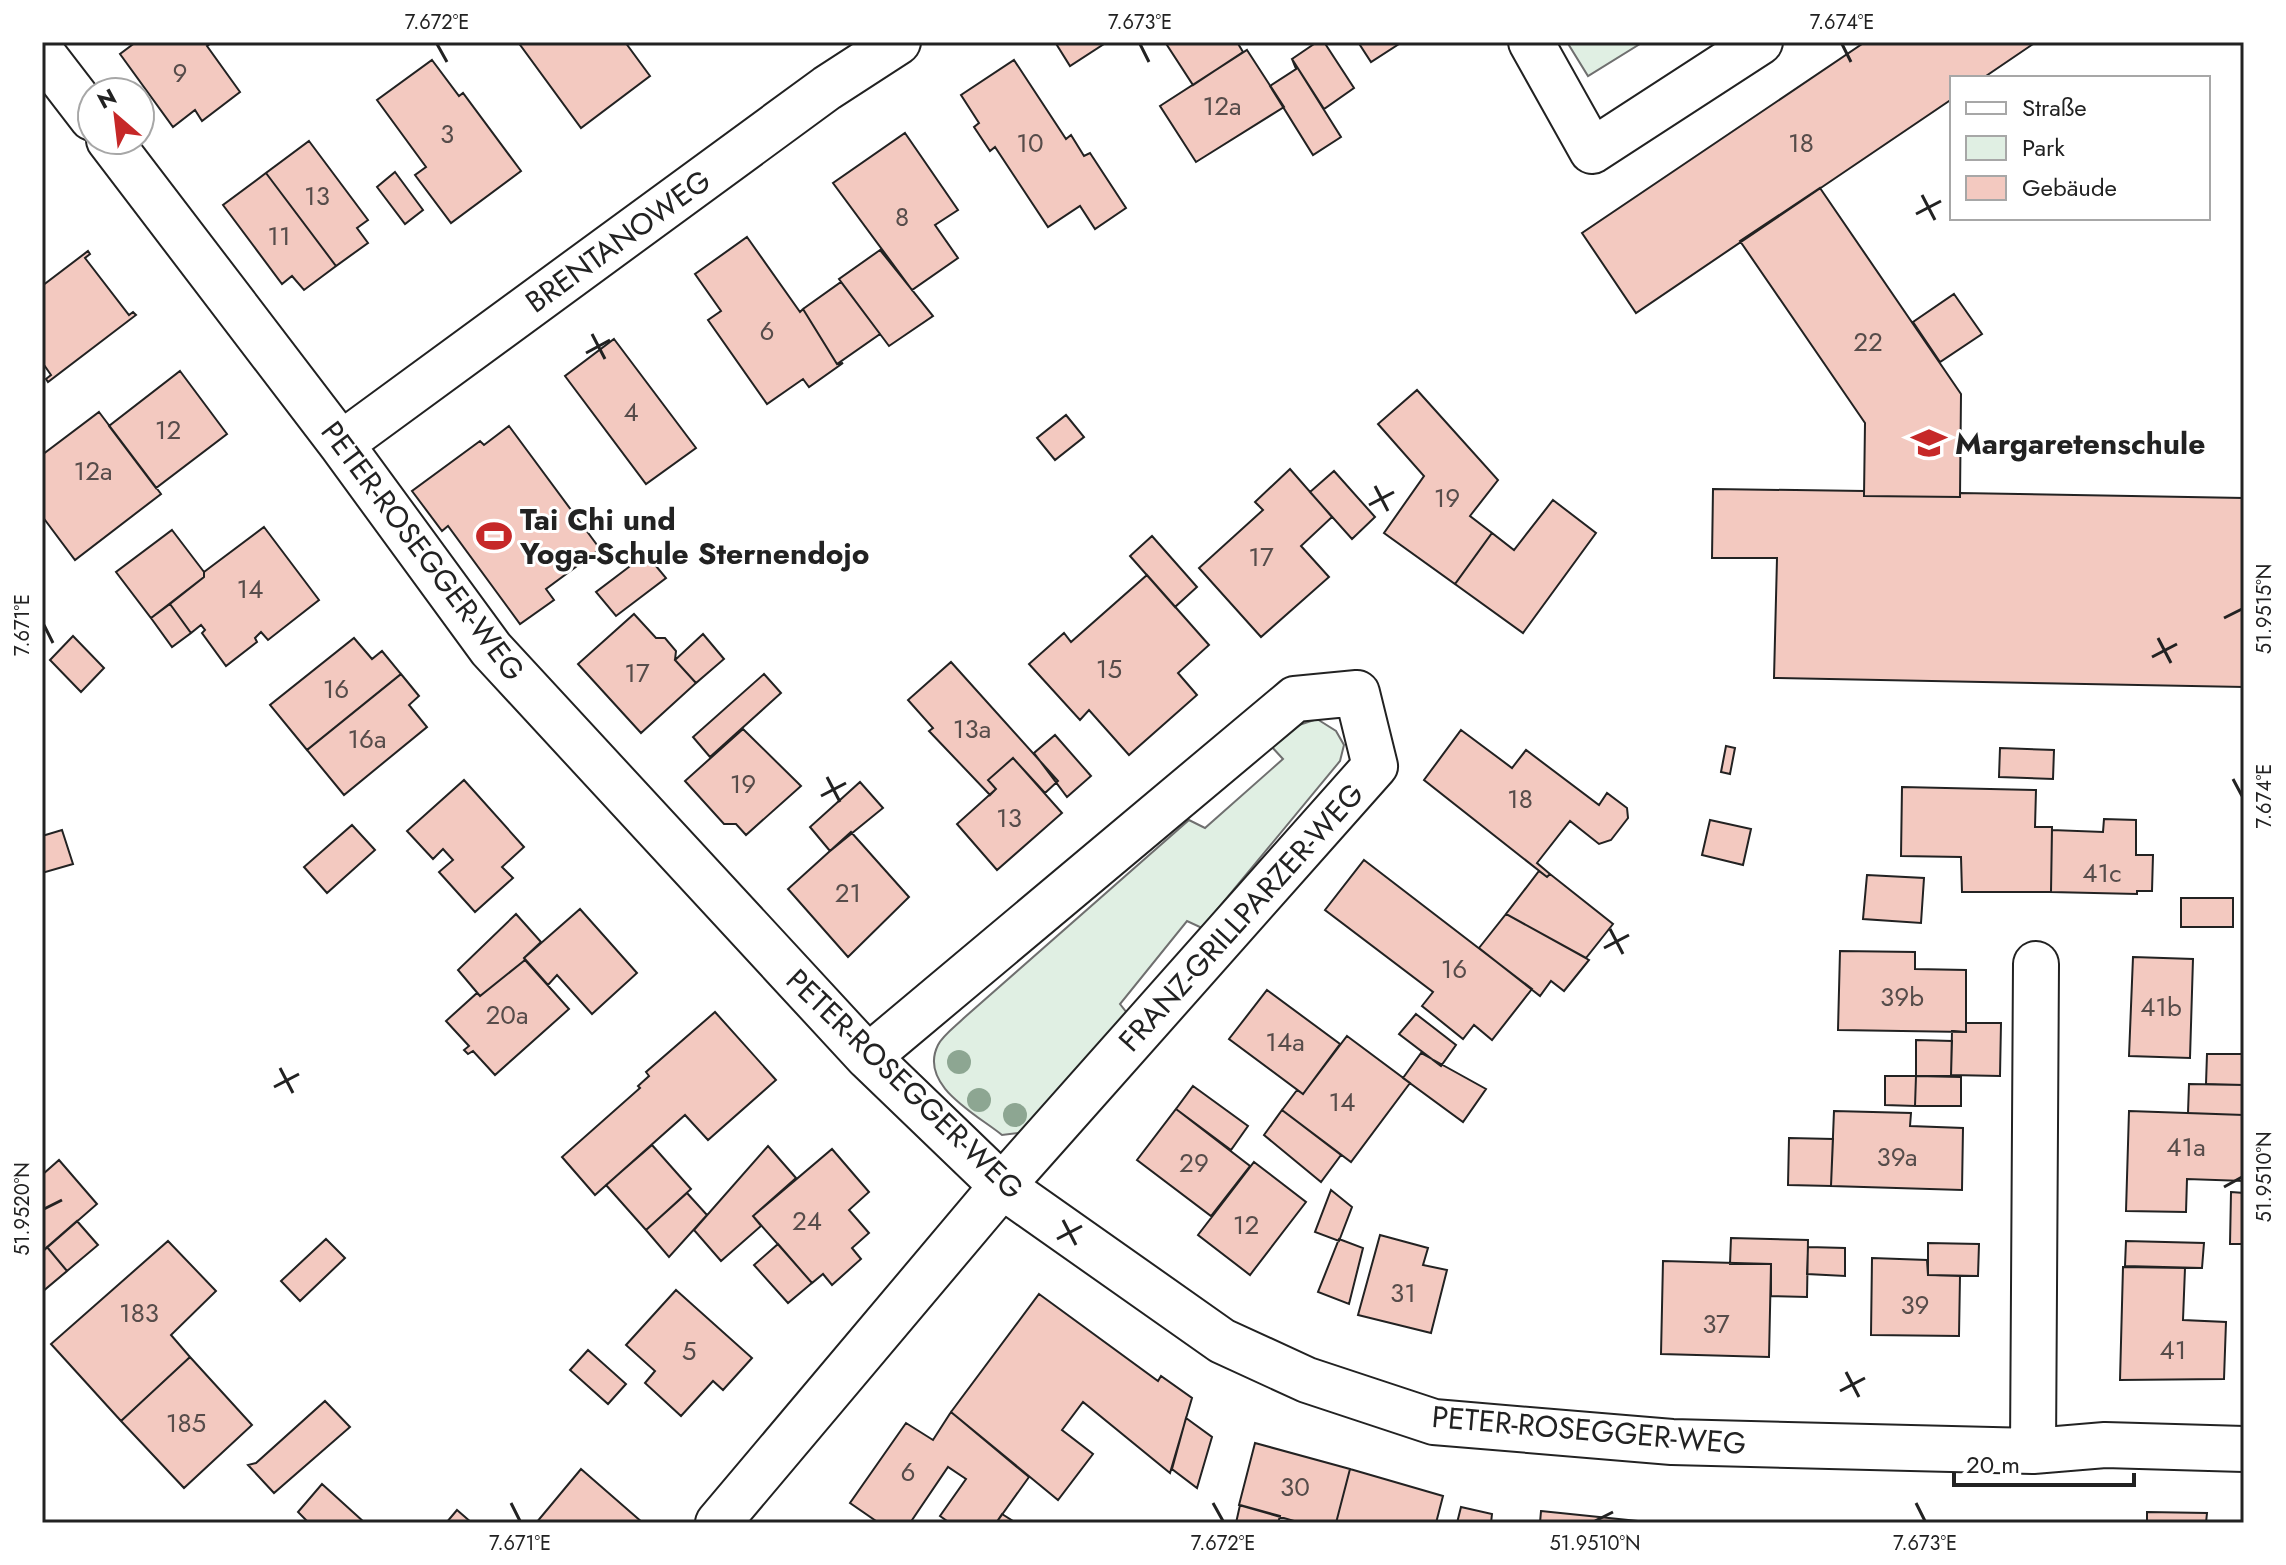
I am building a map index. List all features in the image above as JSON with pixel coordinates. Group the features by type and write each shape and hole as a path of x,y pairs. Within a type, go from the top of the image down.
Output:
{"street":[{"name":"BRENTANOWEG","path":"341,444 827,88 898,42"},
{"path":"1531,42 1592,151 1760,42"},
{"path":"42,53 76,97"},
{"name":"PETER-ROSEGGER-WEG","path":"121,156 341,444 491,649 868,1057 1002,1186 1222,1341 1307,1380 1434,1422 1672,1442 2033,1451 2105,1445 2244,1449"},
{"name":"FRANZ-GRILLPARZER-WEG","path":"718,1523 1002,1186 1375,766 1357,693 1295,699 868,1057"},
{"path":"2033,1451 2036,964"}],"green space":[{"path":"1567,42 1643,42 1588,76"},
{"path":"1317,719 1336,731 1344,745 1340,761 1202,928 1187,921 1120,1004 1131,1018 1033,1131 1002,1135 953,1097 936,1073 934,1059 938,1045 947,1034 1189,820 1205,828 1283,759 1271,746 1296,726"}],"building":[{"path":"136,42 213,42 207,46 240,92 202,121 195,110 173,127 156,104 156,76 136,76 120,54"},
{"path":"518,42 625,42 650,76 581,128"},
{"path":"1055,42 1107,42 1070,66"},
{"path":"1165,42 1237,42 1243,52 1193,85"},
{"path":"1317,42 1324,42 1354,88 1324,109 1292,59"},
{"path":"1358,42 1402,42 1371,62"},
{"path":"1865,42 2036,42 1986,76 1950,76 1950,100 1636,313 1582,233"},
{"path":"1247,50 1284,107 1196,162 1160,106"},
{"path":"1292,59 1341,137 1313,155 1270,86 1296,69"},
{"path":"432,60 459,96 463,93 521,171 451,223 415,175 426,167 377,100"},
{"path":"1014,60 1066,139 1071,135 1084,156 1090,153 1126,208 1095,229 1080,206 1048,227 995,147 990,151 974,127 979,123 961,95"},
{"path":"905,133 958,210 935,225 958,258 912,290 833,183"},
{"path":"309,141 368,220 357,228 368,243 336,266 266,173"},
{"path":"395,172 423,210 405,224 377,187"},
{"path":"266,173 336,266 304,290 292,276 282,284 223,205"},
{"path":"1820,188 1961,394 1960,497 1864,496 1865,423 1740,241"},
{"path":"747,237 800,312 803,309 837,364 843,363 809,387 803,379 767,404 708,320 721,311 695,274"},
{"path":"880,250 933,316 889,346 839,279"},
{"path":"88,251 90,254 85,258 129,315 133,312 136,315 48,382 46,379 51,375 42,362 42,286"},
{"path":"841,282 880,334 837,364 803,309"},
{"path":"1954,294 1982,334 1940,362 1913,322"},
{"path":"614,339 696,448 646,484 565,376"},
{"path":"180,371 227,434 156,488 109,426"},
{"path":"1417,390 1498,480 1470,516 1492,533 1455,584 1384,533 1424,476 1378,424"},
{"path":"99,412 161,494 75,560 42,516 42,455"},
{"path":"1066,415 1084,437 1055,460 1037,438"},
{"path":"509,426 600,549 546,589 554,600 520,624 448,526 442,531 412,491 480,441 484,445"},
{"path":"1290,469 1332,517 1301,546 1329,577 1261,637 1199,568 1263,510 1255,502"},
{"path":"1334,471 1375,517 1352,539 1310,492"},
{"path":"1713,489 1864,491 1864,496 1960,497 1960,493 2244,498 2244,687 1774,678 1777,558 1712,558"},
{"path":"1553,500 1596,533 1523,633 1455,584 1492,533 1514,550"},
{"path":"264,527 319,600 268,640 261,632 255,638 257,642 226,666 202,633 205,630 201,625 191,633 170,604 204,577 204,572"},
{"path":"172,530 204,572 204,577 151,618 116,572"},
{"path":"1152,536 1197,587 1175,607 1130,556"},
{"path":"646,554 666,578 616,616 596,592"},
{"path":"1147,575 1209,645 1178,673 1197,695 1129,755 1089,710 1080,720 1029,664 1064,633 1071,642"},
{"path":"170,604 191,633 172,647 151,618"},
{"path":"634,614 656,638 665,638 676,651 675,660 696,683 641,733 578,664"},
{"path":"703,634 724,659 696,683 675,660"},
{"path":"73,636 104,668 81,692 50,660"},
{"path":"354,638 372,659 382,651 401,674 307,750 270,705"},
{"path":"951,662 1058,781 1045,793 1013,758 988,780 996,789 990,795 929,731 933,728 908,700"},
{"path":"401,674 419,696 409,705 427,727 344,795 307,750"},
{"path":"764,674 781,693 710,757 693,737"},
{"path":"743,729 801,786 746,835 736,824 724,824 685,781"},
{"path":"1461,730 1512,768 1526,750 1599,805 1607,793 1627,808 1628,818 1611,840 1599,844 1570,821 1537,863 1550,874 1547,877 1424,780"},
{"path":"1055,735 1091,776 1067,797 1034,753"},
{"path":"1726,746 1735,748 1730,774 1721,772"},
{"path":"2000,748 2054,750 2053,779 1999,777"},
{"path":"1013,758 1062,813 997,870 957,824 996,789 988,780"},
{"path":"464,780 524,847 502,867 513,878 475,912 439,872 453,860 443,849 433,859 407,831"},
{"path":"860,782 883,808 830,851 810,827"},
{"path":"1902,787 2036,790 2035,827 2052,827 2051,892 1962,892 1961,857 1901,856"},
{"path":"2104,819 2136,820 2136,855 2153,855 2152,891 2137,891 2137,894 2051,892 2052,830 2103,832"},
{"path":"1710,820 1751,829 1743,865 1702,855"},
{"path":"352,825 375,850 327,893 304,867"},
{"path":"62,830 73,864 42,873 42,836"},
{"path":"851,832 909,897 848,957 788,889"},
{"path":"1364,860 1532,989 1492,1040 1474,1025 1463,1039 1422,1006 1433,992 1325,910"},
{"path":"1539,871 1547,877 1550,874 1613,924 1586,958 1506,914"},
{"path":"1867,875 1924,878 1921,923 1863,919"},
{"path":"2181,898 2233,898 2233,927 2181,927"},
{"path":"580,909 637,973 592,1014 557,975 548,985 524,958"},
{"path":"516,914 541,942 525,960 480,996 458,970"},
{"path":"1506,914 1589,960 1564,991 1551,981 1540,996 1479,948"},
{"path":"1840,951 1915,952 1915,969 1966,970 1966,1032 1838,1030"},
{"path":"2133,957 2193,959 2190,1058 2129,1056"},
{"path":"525,960 569,1009 495,1075 473,1051 468,1054 464,1050 469,1046 446,1021 477,993 480,996"},
{"path":"1267,990 1340,1044 1303,1094 1229,1039"},
{"path":"715,1012 776,1080 708,1140 685,1115 595,1195 562,1157 640,1088 638,1086 649,1076 646,1072"},
{"path":"1416,1014 1456,1045 1441,1066 1399,1034"},
{"path":"1966,1023 2001,1023 2000,1076 1951,1075 1952,1031 1966,1032"},
{"path":"1347,1036 1410,1083 1351,1162 1282,1110 1297,1090 1303,1094"},
{"path":"1916,1040 1952,1041 1951,1076 1916,1076"},
{"path":"1421,1053 1486,1089 1463,1122 1403,1078"},
{"path":"2207,1054 2244,1054 2244,1085 2206,1084"},
{"path":"1885,1076 1916,1076 1915,1106 1885,1105"},
{"path":"1916,1076 1961,1077 1961,1106 1915,1106"},
{"path":"2189,1084 2244,1085 2244,1115 2188,1113"},
{"path":"1193,1086 1248,1126 1231,1150 1176,1109"},
{"path":"1176,1109 1250,1166 1211,1216 1137,1160"},
{"path":"1282,1110 1341,1155 1321,1182 1264,1135"},
{"path":"1834,1111 1911,1113 1910,1126 1963,1128 1962,1190 1831,1186"},
{"path":"2129,1111 2244,1115 2244,1181 2187,1179 2186,1212 2126,1211"},
{"path":"1789,1138 1833,1139 1831,1186 1788,1185"},
{"path":"652,1145 691,1189 646,1230 606,1185"},
{"path":"768,1146 796,1178 753,1216 761,1226 721,1261 694,1230"},
{"path":"832,1149 869,1192 849,1210 869,1233 852,1248 861,1259 832,1285 823,1274 812,1283 753,1216"},
{"path":"59,1160 97,1204 42,1252 42,1175"},
{"path":"1254,1162 1306,1202 1250,1275 1198,1235"},
{"path":"1331,1190 1352,1207 1339,1241 1315,1232"},
{"path":"2231,1192 2244,1193 2244,1244 2230,1244"},
{"path":"687,1193 707,1215 669,1257 646,1230"},
{"path":"77,1221 98,1245 67,1271 47,1247"},
{"path":"1380,1235 1428,1248 1423,1265 1447,1270 1431,1333 1358,1315"},
{"path":"1731,1238 1808,1240 1807,1297 1771,1296 1771,1264 1730,1264"},
{"path":"326,1239 345,1258 300,1301 281,1281"},
{"path":"1339,1239 1363,1248 1349,1304 1318,1292"},
{"path":"168,1241 216,1291 171,1335 190,1357 121,1421 51,1344"},
{"path":"2126,1241 2204,1243 2202,1268 2125,1266"},
{"path":"1928,1243 1979,1244 1978,1276 1928,1275"},
{"path":"778,1244 812,1283 788,1303 754,1265"},
{"path":"47,1247 67,1271 42,1292 42,1252"},
{"path":"1808,1247 1845,1248 1845,1276 1807,1274"},
{"path":"1872,1258 1927,1260 1928,1275 1960,1276 1959,1336 1871,1335"},
{"path":"1663,1261 1771,1264 1769,1357 1661,1354"},
{"path":"2123,1267 2185,1268 2183,1320 2226,1322 2224,1379 2120,1380"},
{"path":"676,1290 752,1358 723,1390 713,1381 681,1416 645,1383 655,1371 626,1345"},
{"path":"1039,1294 1158,1381 1161,1376 1192,1398 1170,1473 1083,1402 1062,1430 1093,1454 1058,1500 951,1412"},
{"path":"588,1350 626,1384 608,1404 570,1370"},
{"path":"190,1357 252,1425 184,1488 121,1421"},
{"path":"325,1401 350,1427 274,1493 248,1465 256,1463"},
{"path":"951,1412 1029,1477 996,1523 950,1523 940,1516 966,1479 948,1467 910,1523 879,1523 850,1503 906,1423 933,1440"},
{"path":"1186,1418 1212,1437 1197,1488 1172,1469"},
{"path":"1255,1443 1350,1469 1336,1523 1301,1523 1239,1505"},
{"path":"581,1469 643,1523 536,1523"},
{"path":"1350,1469 1443,1496 1436,1523 1336,1523"},
{"path":"322,1484 365,1523 305,1523 307,1521 298,1512"},
{"path":"1240,1505 1280,1516 1278,1523 1236,1523"},
{"path":"1461,1507 1492,1514 1491,1523 1457,1523"},
{"path":"457,1510 472,1523 446,1523"},
{"path":"1541,1511 1638,1521 1540,1523"},
{"path":"2147,1512 2207,1513 2206,1523 2147,1523"},
{"path":"1002,1514 1016,1523 996,1523"}],"place":[{"name":"Margaretenschule","path":"1929,443"},
{"name":"Tai Chi und Yoga-Schule Sternendojo","path":"494,536"}]}
